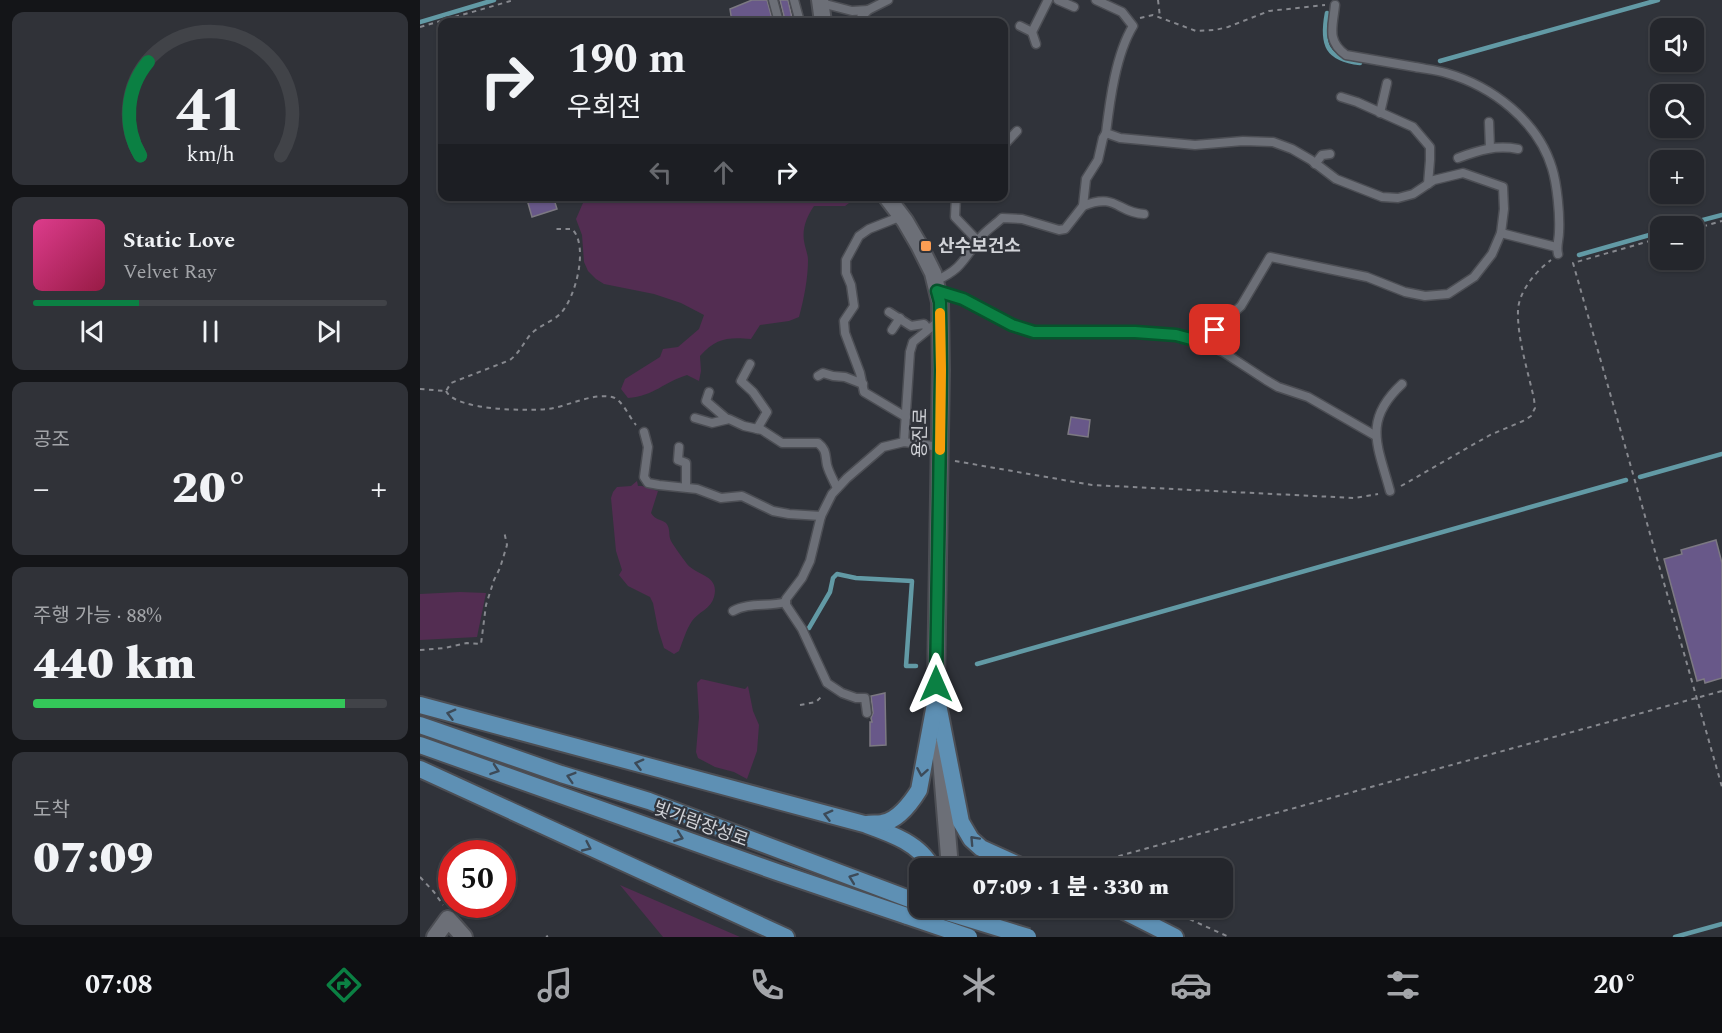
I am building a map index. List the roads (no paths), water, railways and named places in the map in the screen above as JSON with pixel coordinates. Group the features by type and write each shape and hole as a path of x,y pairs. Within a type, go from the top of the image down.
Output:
{"highway":[{"path":"864,824 884,823 895,817 911,802 919,790 936,689"},
{"path":"936,689 961,822 971,838 981,848 1003,858"},
{"path":"420,705 864,824 895,835 926,858"},
{"name":"빛가람장성로","path":"420,725 561,774 649,801 909,899"},
{"name":"빛가람장성로","path":"420,744 765,868 969,937"},
{"path":"420,769 786,937"},
{"path":"966,918 1028,937"},
{"path":"1138,918 1175,937"}],"main road":[{"path":"820,2 822,18"},
{"name":"용진로","path":"890,201 902,216 933,273 940,302 934,324 940,453 936,689 949,858"},
{"path":"435,937 448,919 464,937"}],"lane":[{"path":"773,0 778,18"},
{"path":"794,0 799,18"},
{"path":"861,18 868,10 888,0"},
{"path":"1036,44 1032,32 1048,0"},
{"path":"1058,0 1074,7"},
{"path":"1096,0 1122,12 1133,26 1124,41 1108,112 1106,133 1098,160 1086,179 1083,206 1065,229 1059,230 1022,219 1002,218 985,232 963,262 936,286 1012,325 1034,332 1135,332 1176,335 1202,342 1223,352 1272,384 1308,397 1376,436"},
{"path":"820,2 852,11 868,10"},
{"path":"1335,5 1332,36 1336,48 1346,55 1446,73 1471,82 1491,93 1530,125 1541,142 1553,170 1559,214 1557,250 1502,233"},
{"path":"1020,26 1032,32"},
{"path":"1380,112 1387,83"},
{"path":"1341,97 1358,102 1413,127 1430,147 1428,184"},
{"path":"1489,122 1490,148"},
{"path":"1008,141 1017,131"},
{"path":"1106,133 1120,138 1195,145 1244,141 1273,142 1292,149 1336,179 1382,197 1398,198 1413,194 1434,180 1463,173 1503,187 1502,233 1492,254 1474,277 1448,294 1425,296 1405,292 1352,273 1270,257 1241,306 1202,342"},
{"path":"1463,173 1458,157 1490,148 1518,149"},
{"path":"1315,164 1322,155 1330,154"},
{"path":"1083,206 1101,200 1113,202 1133,213 1144,214"},
{"path":"956,201 955,218 978,241"},
{"path":"902,216 869,229 859,236 846,260 846,273 851,285 854,306 844,321 845,333 860,372 864,392 906,417"},
{"path":"889,312 911,326 934,324"},
{"path":"892,330 900,318"},
{"path":"904,442 910,352 913,342 934,324"},
{"path":"750,364 741,381 753,392 767,412 757,429"},
{"path":"818,376 824,373 863,384"},
{"path":"1390,491 1376,436 1376,425 1391,394 1402,384"},
{"path":"709,392 706,401 727,419 762,430 782,443 818,443 823,446 827,454 827,465 837,488"},
{"path":"695,418 712,423 727,419"},
{"path":"644,432 648,447 645,480 648,483 698,489 721,498 742,496 773,511 821,516"},
{"path":"867,713 865,698 856,698 842,693 827,683 802,629 786,605 786,598 810,561 821,516 837,488 877,451 893,443 904,442 940,453"},
{"path":"679,447 678,460 686,463 686,487"},
{"path":"733,611 740,607 777,605 786,602"}],"waterway":[{"path":"420,22 494,0"},
{"path":"1440,61 1658,0"},
{"path":"1327,13 1325,34 1329,48 1340,58 1360,63"},
{"path":"1704,220 1722,215"},
{"path":"1579,255 1650,235"},
{"path":"1640,477 1722,454"},
{"path":"977,664 1626,480"},
{"path":"809,628 830,592 833,578 837,574 856,578 912,581 906,666 916,666"},
{"path":"1675,937 1722,924"}],"place":[{"name":"산수보건소","path":"926,246"}]}
